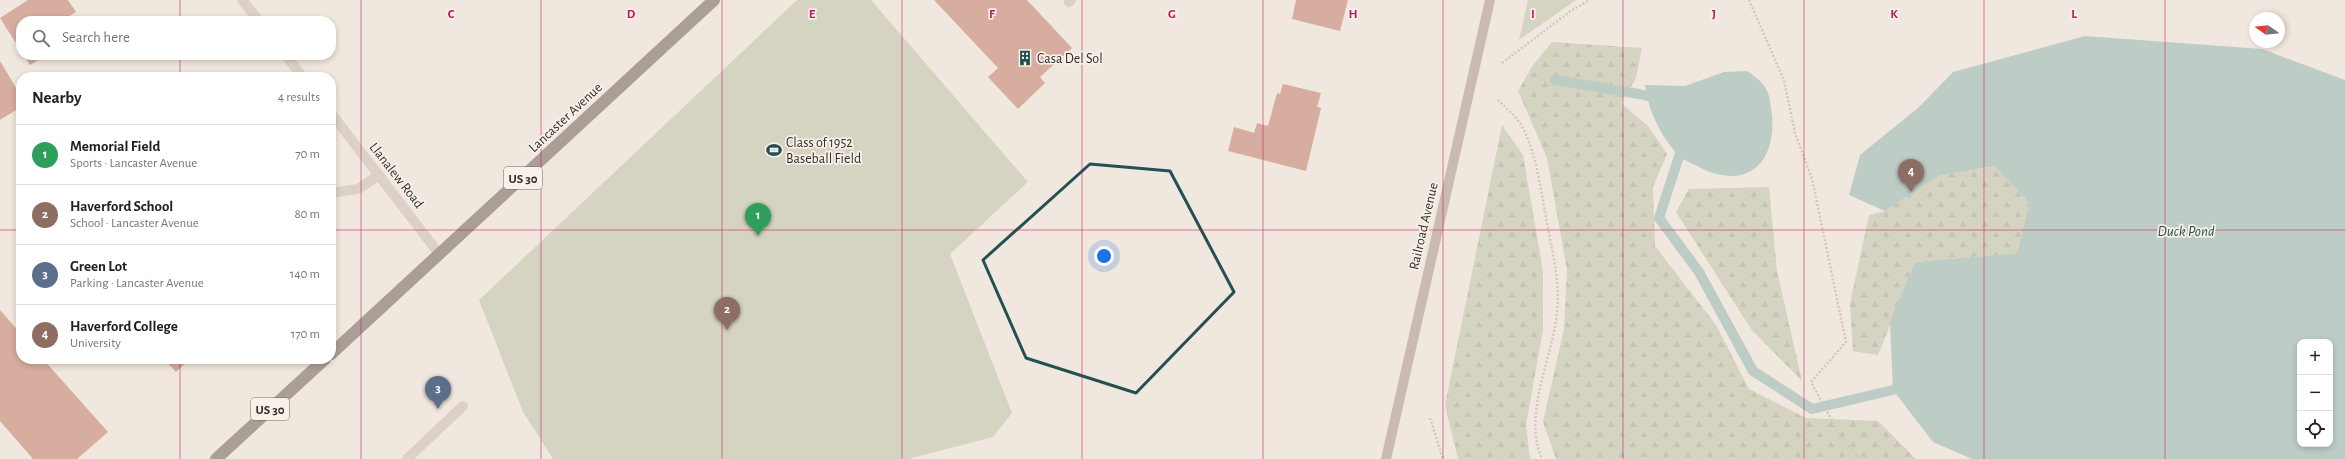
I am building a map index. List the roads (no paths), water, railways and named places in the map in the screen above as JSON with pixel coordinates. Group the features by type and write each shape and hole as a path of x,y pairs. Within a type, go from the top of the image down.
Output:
{"highway":[{"name":"Lancaster Avenue","path":"336,349 440,255 714,0"},
{"name":"US 30","path":"216,459 320,364"}],"street":[{"path":"242,0 255,16"},
{"name":"Railroad Avenue","path":"1386,459 1490,0"},
{"path":"289,60 299,72"},
{"name":"Llanalew Road","path":"336,119 440,255"},
{"path":"336,192 358,189 379,175"},
{"path":"407,459 463,406"}],"water":[{"name":"Duck Pond","path":"2085,36 2262,49 2345,80 2345,459 1972,459 1933,442 1893,390 1890,322 1915,262 2017,253 2029,203 1995,166 1938,176 1885,211 1849,195 1860,155 1918,108 1953,72"},
{"path":"1747,71 1764,85 1770,101 1772,134 1768,149 1762,161 1753,170 1742,175 1729,176 1714,173 1685,160 1672,149 1656,123 1649,104 1645,85 1685,86 1724,72"}],"waterway":[{"path":"1555,80 1660,99"},
{"path":"1683,144 1659,218 1699,272 1753,371 1812,409 1893,390"}],"place":[{"name":"Casa Del Sol","path":"1025,58"},
{"name":"Class of 1952 Baseball Field","path":"774,150"},
{"name":"Haverford College","path":"1911,192"},
{"name":"Memorial Field","path":"758,236"},
{"name":"Haverford School","path":"727,330"},
{"name":"Green Lot","path":"438,409"}]}
